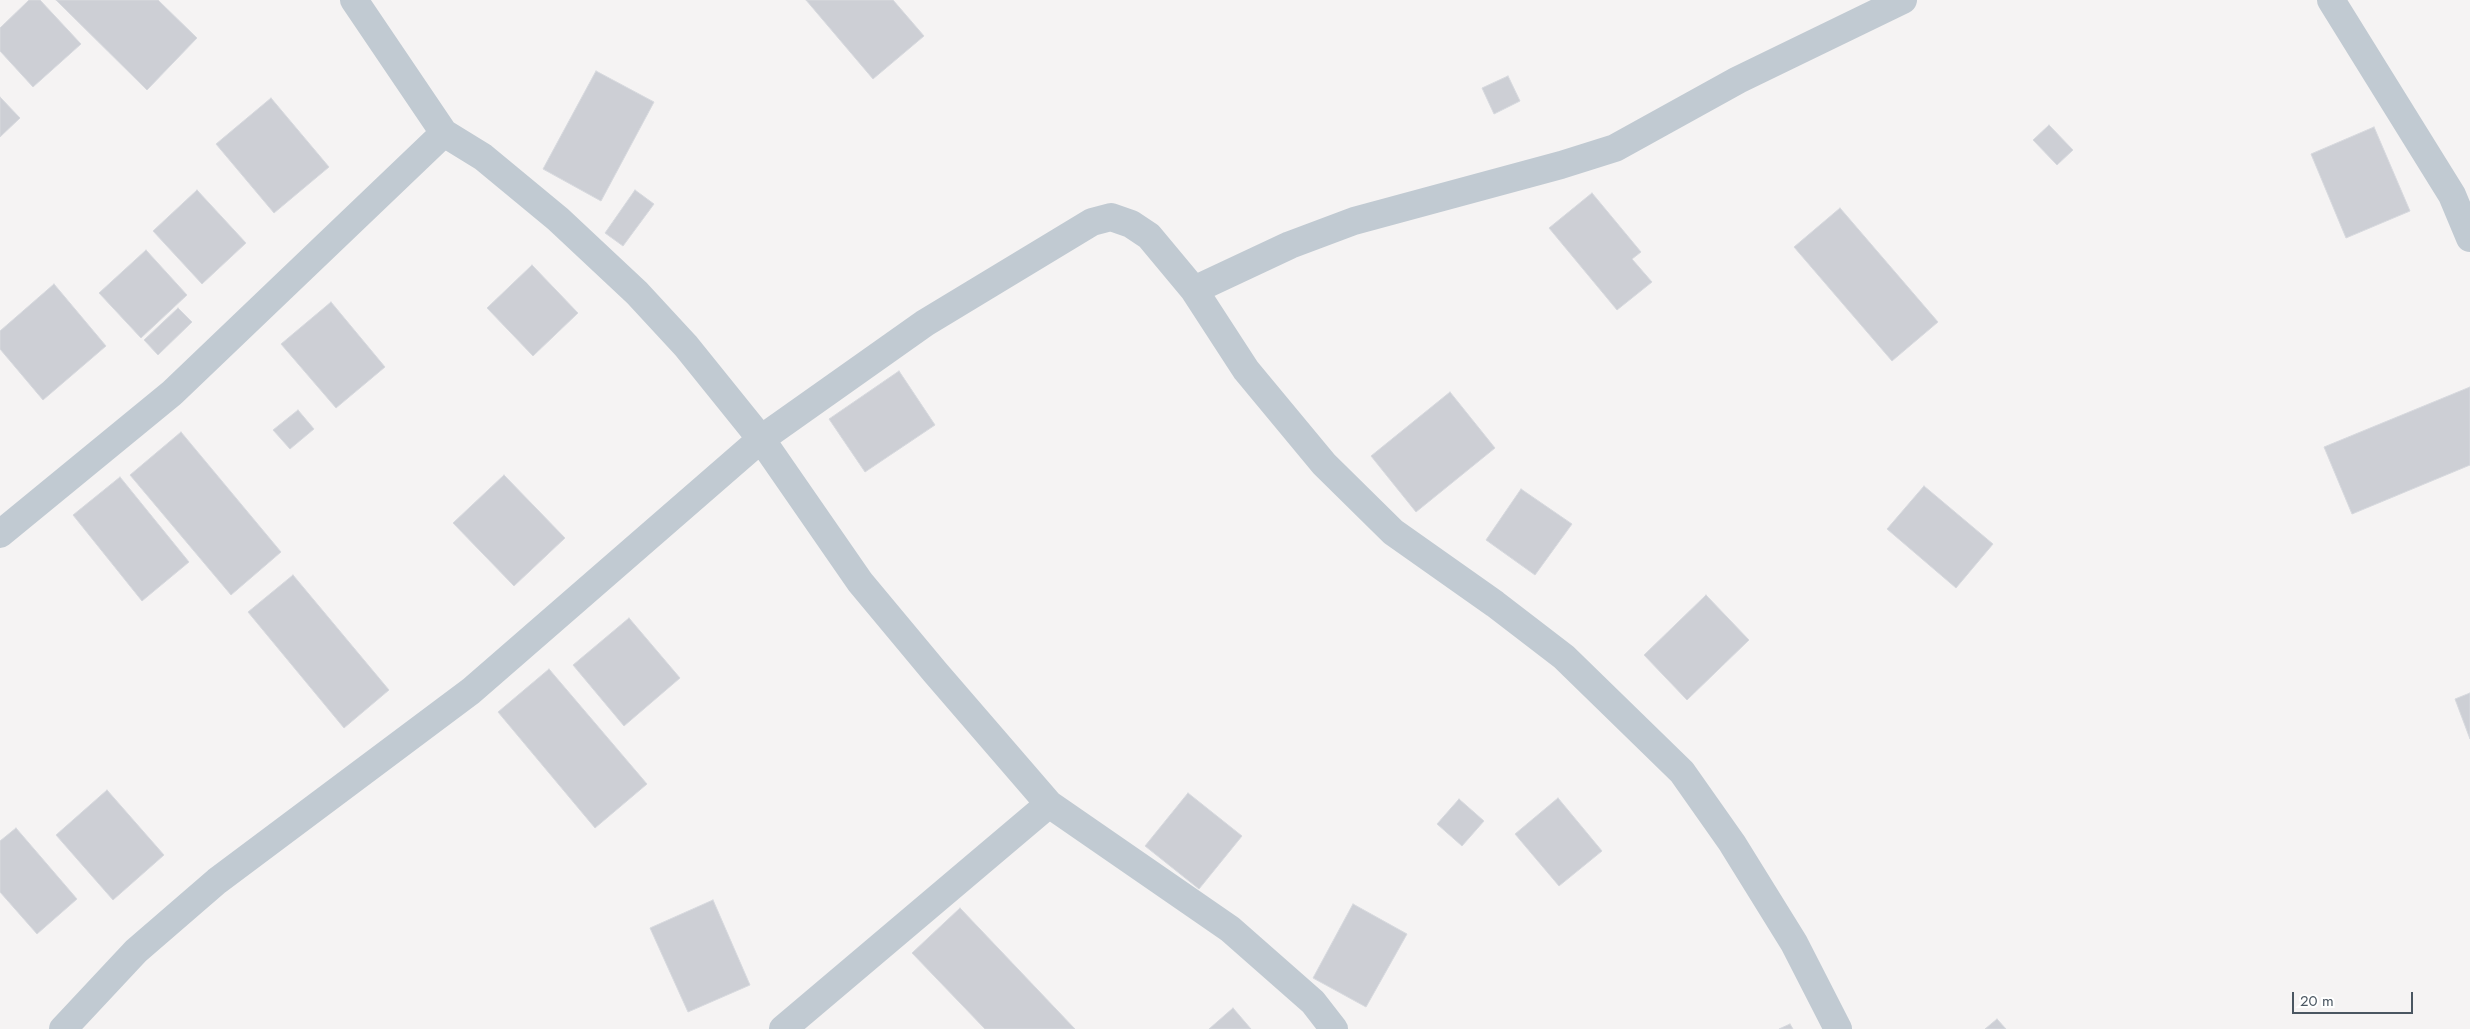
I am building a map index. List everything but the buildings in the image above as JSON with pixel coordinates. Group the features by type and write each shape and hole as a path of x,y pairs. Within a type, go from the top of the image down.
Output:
{"street":[{"path":"354,0 444,133 483,157 558,219 637,294 686,346 760,439 860,582 1049,804 1230,930 1313,1002 1334,1029"},
{"path":"1194,290 1290,245 1354,221 1561,165 1615,148 1738,80 1903,0"},
{"path":"2331,0 2452,195 2470,238"},
{"path":"0,534 172,392 444,133"},
{"path":"63,1029 136,951 217,880 471,691 760,439 925,323 1092,222 1111,217 1131,224 1149,236 1194,290 1246,370 1324,464 1393,532 1564,657 1682,772 1732,843 1794,944 1838,1029"},
{"path":"783,1029 1049,804"}]}
